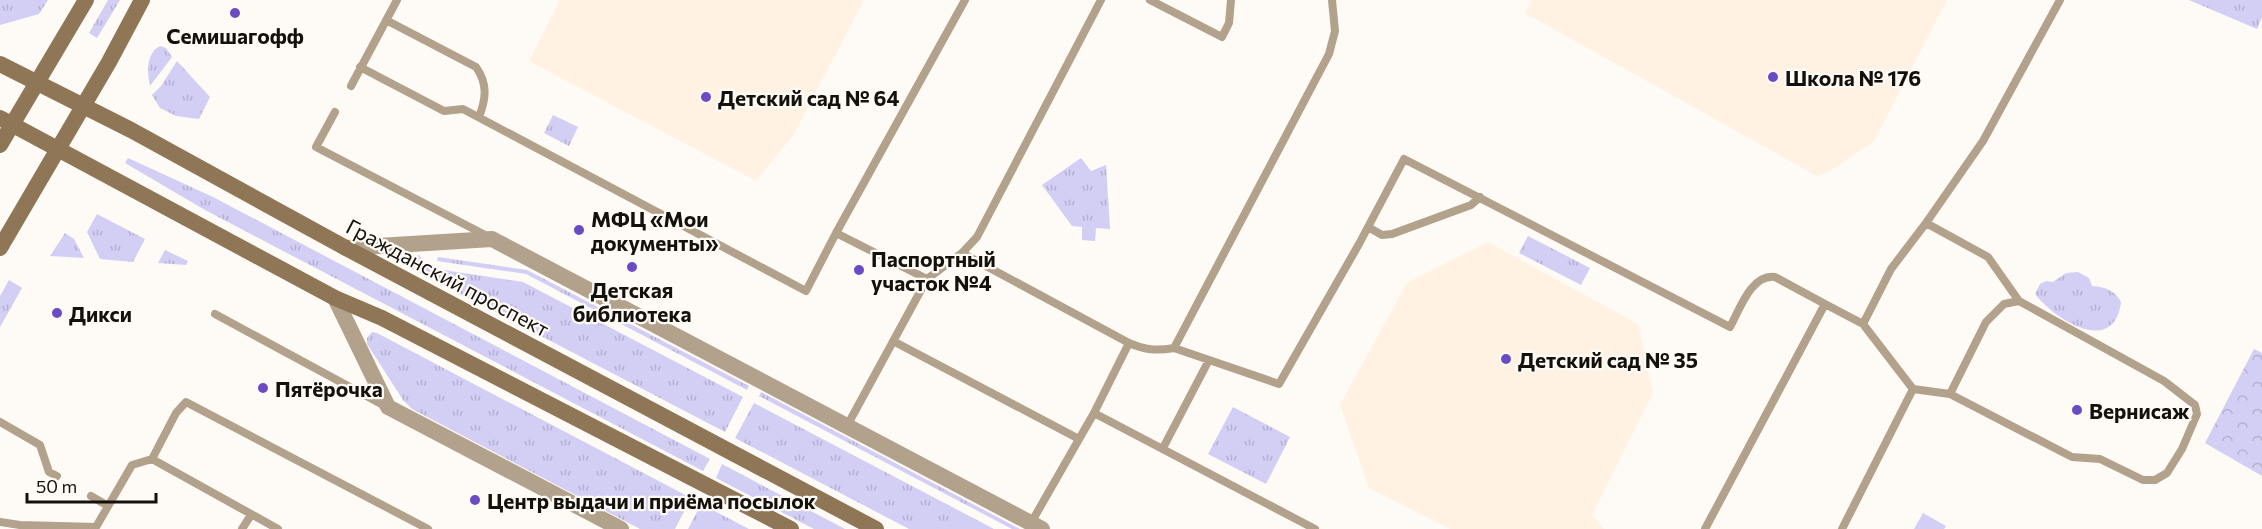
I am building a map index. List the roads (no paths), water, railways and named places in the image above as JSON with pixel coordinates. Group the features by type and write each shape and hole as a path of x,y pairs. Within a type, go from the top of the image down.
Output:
{"main road":[{"path":"0,145 6,122 37,83 86,0"},
{"path":"0,248 142,0"},
{"name":"Гражданский проспект","path":"0,64 131,130 346,248 876,529"},
{"path":"6,122 335,298 392,324 791,529"}],"street":[{"path":"346,248 492,239 1036,526"},
{"path":"335,298 388,407 621,529"}],"lane":[{"path":"351,86 397,0"},
{"path":"360,67 444,111 463,109 479,117 806,291 965,0"},
{"path":"847,426 927,279 962,253 977,237 1101,0"},
{"path":"1150,0 1222,37 1229,23 1231,0"},
{"path":"1174,348 1329,54 1335,31 1332,0"},
{"path":"1863,324 1891,269 1983,141 2060,0"},
{"path":"386,20 476,67 483,78 486,89 479,117"},
{"path":"335,112 316,147 492,239"},
{"path":"962,253 1129,343 1146,350 1174,348 1279,384 1404,159 1730,327 1756,282 1768,276 1774,277 1863,324 1913,388 1950,394 2072,458 2100,459 2143,480 2155,480 2167,473 2182,449 2197,414 2195,405 2164,381 2019,301 1988,257 1926,223"},
{"path":"1368,227 1382,235 1392,234 1471,205 1480,197"},
{"path":"836,233 927,279"},
{"path":"1950,394 1986,322 2004,304 2019,301"},
{"path":"1705,529 1825,304"},
{"path":"215,314 388,407"},
{"path":"893,341 1079,440"},
{"path":"1036,526 1129,343"},
{"path":"1163,448 1209,360"},
{"path":"1842,529 1913,388"},
{"path":"0,522 20,525 96,527 132,465 152,459 176,413 186,402 428,529"},
{"path":"1094,413 1315,529"},
{"path":"0,422 40,445 49,472 57,476"},
{"path":"152,459 278,529"},
{"path":"91,496 108,506"},
{"path":"242,529 251,514"}],"place":[{"name":"Семишагофф","path":"235,13"},
{"name":"Школа № 176","path":"1773,77"},
{"name":"Детский сад № 64","path":"706,97"},
{"name":"МФЦ «Мои документы»","path":"579,230"},
{"name":"Детская библиотека","path":"632,267"},
{"name":"Паспортный участок №4","path":"859,270"},
{"name":"Дикси","path":"57,313"},
{"name":"Детский сад № 35","path":"1506,359"},
{"name":"Пятёрочка","path":"263,388"},
{"name":"Вернисаж","path":"2077,410"},
{"name":"Центр выдачи и приёма посылок","path":"475,500"}]}
